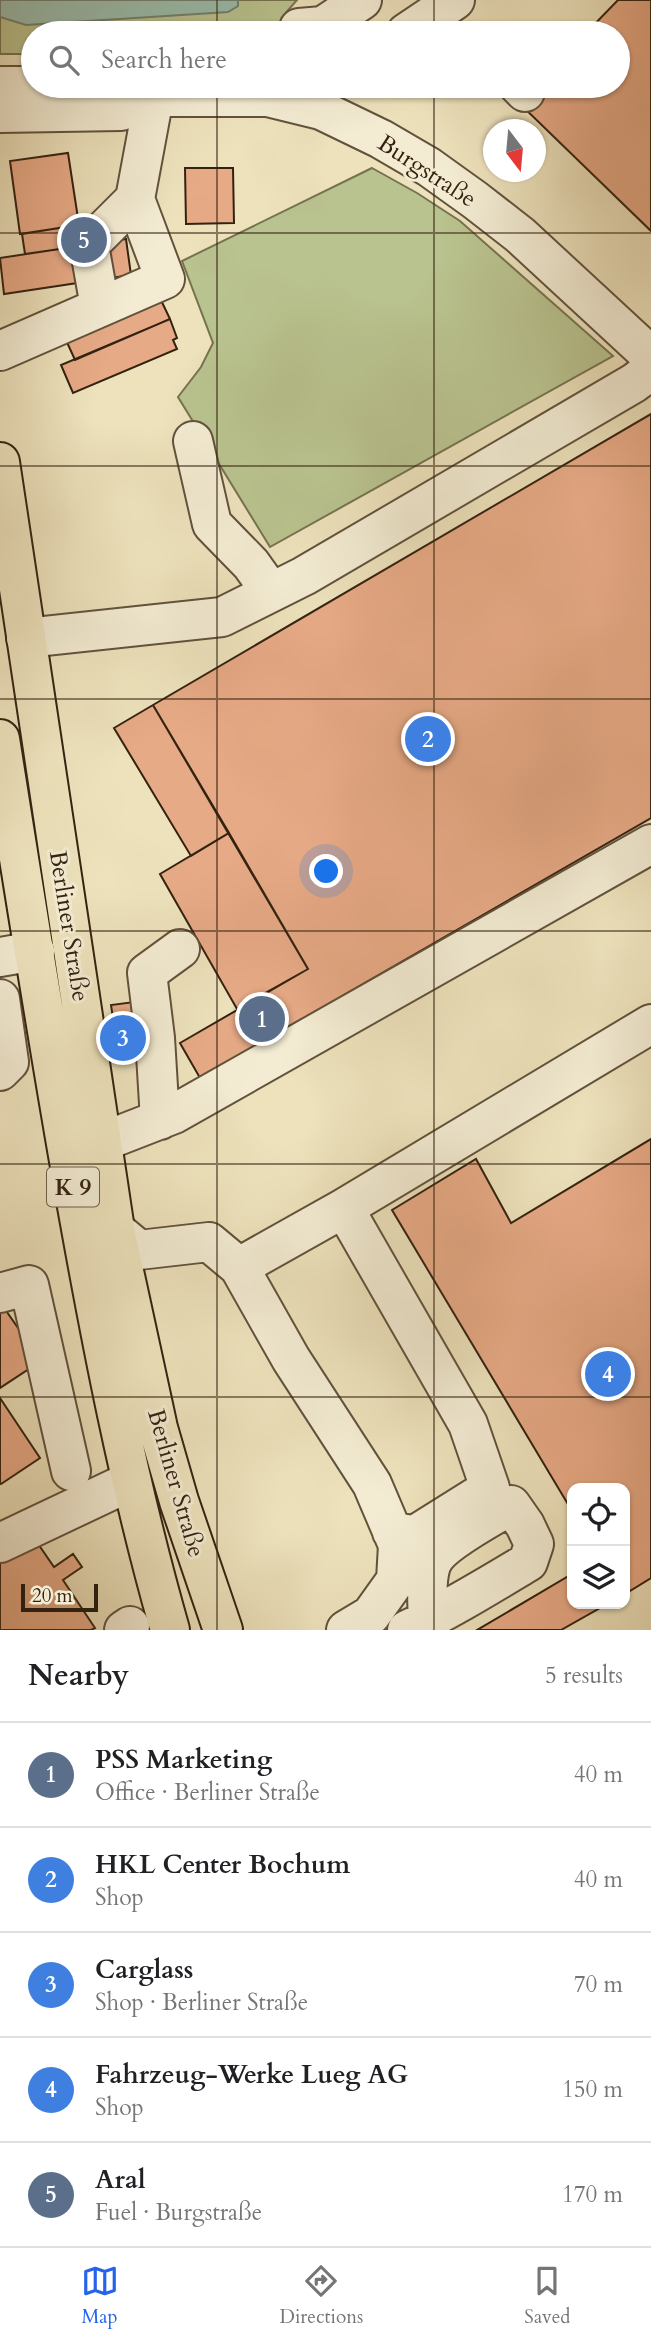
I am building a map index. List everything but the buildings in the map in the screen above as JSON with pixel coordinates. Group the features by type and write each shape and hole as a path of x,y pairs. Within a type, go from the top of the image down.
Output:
{"main road":[{"name":"Berliner Straße","path":"0,462 115,1230 158,1428 179,1501 223,1630"},
{"name":"Berliner Straße","path":"0,739 17,954 48,1047 101,1340 131,1481 170,1630"}],"street":[{"path":"330,21 362,0"},
{"path":"436,21 453,14"},
{"path":"0,86 21,86"},
{"name":"Burgstraße","path":"0,113 121,111 134,98"},
{"path":"0,351 164,279 135,200 141,98"},
{"name":"Burgstraße","path":"326,98 381,139 429,167 520,235 651,356"},
{"path":"100,307 89,245 135,200"},
{"path":"26,638 222,617 304,576 634,383 651,370"},
{"path":"193,441 212,524 251,564 271,592"},
{"path":"102,1142 186,1108 651,844"},
{"path":"160,1120 155,1038 147,973 180,949"},
{"path":"0,999 9,1062 0,1071"},
{"path":"239,1267 345,1208 651,1024"},
{"path":"345,1208 468,1424 490,1488 415,1535 392,1532"},
{"path":"115,1230 139,1250 209,1242 239,1267 291,1359 372,1484 398,1545 396,1580 371,1615 345,1630"},
{"path":"0,1293 29,1285 71,1471"},
{"path":"0,1543 131,1481"}],"green space":[{"path":"0,0 297,0 280,21 21,21 21,54 0,54"},
{"path":"372,168 460,221 613,356 270,547 178,397 201,367 213,343 182,261"}],"shaded area":[{"path":"0,0 238,0 238,6 228,12 88,21 21,21 21,23 0,17"}],"place":[{"name":"Aral","path":"84,240"},
{"name":"HKL Center Bochum","path":"428,739"},
{"name":"PSS Marketing","path":"262,1019"},
{"name":"Carglass","path":"123,1038"},
{"name":"Fahrzeug-Werke Lueg AG","path":"608,1374"}]}
